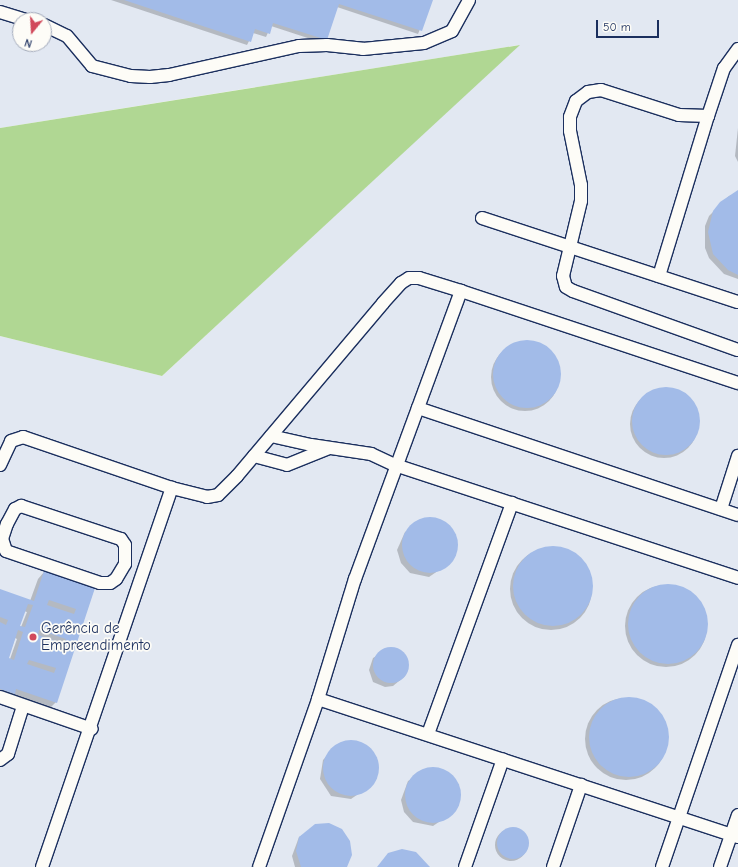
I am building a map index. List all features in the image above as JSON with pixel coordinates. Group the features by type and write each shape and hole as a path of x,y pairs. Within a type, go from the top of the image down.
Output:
{"lane":[{"path":"52,29 67,36 92,66 131,76 150,77 169,75 299,46 326,45 363,49 424,43 452,31 469,0"},
{"path":"0,12 12,16"},
{"path":"659,276 724,68 738,49"},
{"path":"708,116 679,115 600,90 588,92 579,98 570,117 570,131 581,185 579,216 563,276 564,282 570,290 738,350"},
{"path":"482,218 738,302"},
{"path":"0,465 11,441 24,437 172,488 207,497 218,495 254,456 404,280 419,278 461,290 738,383"},
{"path":"259,867 318,699 355,579 395,465 418,408 461,290"},
{"path":"418,408 738,515"},
{"path":"271,436 329,448 364,452 395,465 738,578"},
{"path":"254,456 287,465 329,448"},
{"path":"721,509 738,456"},
{"path":"42,867 92,729 172,488"},
{"path":"428,734 512,503"},
{"path":"24,506 118,537 125,545 125,564 114,581 104,584 12,555 4,548 2,539 15,509 24,506"},
{"path":"125,564 145,571"},
{"path":"662,867 738,645"},
{"path":"0,697 92,729"},
{"path":"318,699 735,835"},
{"path":"0,760 9,751 23,706"},
{"path":"465,867 503,759"},
{"path":"553,867 581,785"},
{"path":"720,867 735,835 738,815"}],"shaded area":[{"path":"0,0 738,0 738,867 0,867 0,336 162,376 519,45 0,128"}],"green space":[{"path":"520,45 162,376 0,336 0,128"}],"building":[{"path":"124,0 433,0 422,31 339,4 327,40 273,23 270,34 255,29 251,42"},
{"path":"738,190 738,275 728,270 713,254 708,232 713,211 720,202"},
{"path":"527,340 540,343 551,350 558,361 561,374 558,387 551,398 540,405 527,408 514,405 503,398 496,387 493,374 496,361 503,350 514,343"},
{"path":"666,387 679,390 690,397 697,408 700,421 697,434 690,445 679,452 666,455 653,452 642,445 635,434 632,421 635,408 642,397 653,390"},
{"path":"430,517 441,519 450,525 456,534 458,545 456,556 450,565 441,571 430,573 419,571 410,565 404,556 402,545 404,534 410,525 419,519"},
{"path":"553,546 568,549 581,558 590,571 593,586 590,601 581,614 568,623 553,626 538,623 525,614 516,601 513,586 516,571 525,558 538,549"},
{"name":"Gerência de Empreendimento","path":"44,571 95,588 57,703 16,689 15,694 0,689 0,622 6,625 8,620 0,617 0,589 34,601","holes":["49,600 76,609 74,614 47,605","28,604 33,605 25,627 20,626","18,630 23,632 14,660 9,658","39,630 66,639 64,644 38,635","29,660 56,668 54,673 27,664"]},
{"path":"668,584 683,587 696,596 705,609 708,624 705,639 696,652 683,661 668,664 653,661 640,652 631,639 628,624 631,609 640,596 653,587"},
{"path":"395,647 404,652 408,658 408,672 404,678 395,683 387,683 378,678 374,672 373,661 378,652 384,648"},
{"path":"621,697 637,697 651,704 662,715 669,729 669,745 666,752 657,765 651,770 637,777 621,777 607,770 596,759 589,745 589,729 596,715 607,704"},
{"path":"351,740 362,742 371,748 377,757 379,768 377,779 371,788 362,794 351,796 340,794 331,788 325,779 323,768 325,757 331,748 340,742"},
{"path":"433,767 444,769 453,775 459,784 461,795 459,806 453,815 444,821 433,823 422,821 413,815 407,806 405,795 407,784 413,775 422,769"},
{"path":"329,823 342,829 350,841 352,855 347,867 301,867 296,851 299,837 315,824"},
{"path":"510,827 516,827 526,834 529,843 528,849 522,856 516,859 510,859 500,852 497,846 497,840 504,830"},
{"path":"402,849 416,852 430,867 377,867 388,853"}],"place":[{"name":"Gerência de Empreendimento","path":"33,637"}]}
